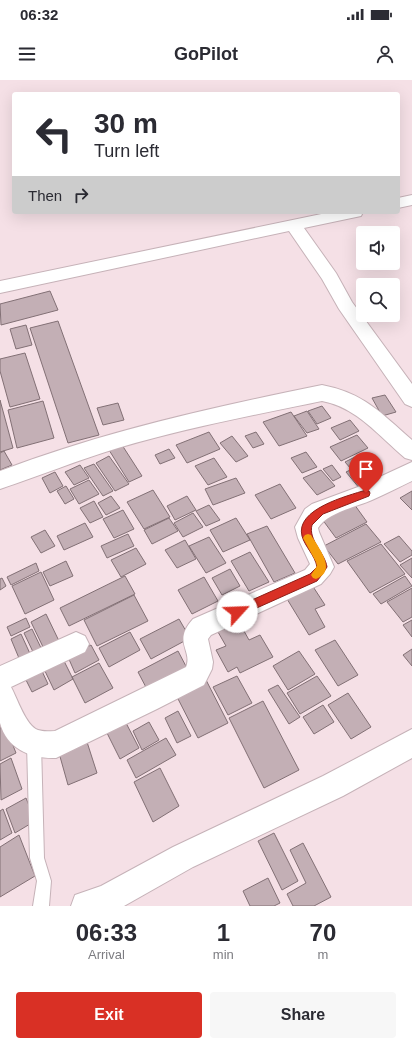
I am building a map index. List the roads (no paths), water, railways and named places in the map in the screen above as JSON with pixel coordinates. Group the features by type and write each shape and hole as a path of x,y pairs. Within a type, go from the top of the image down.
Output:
{"street":[{"path":"400,203 412,200"},
{"path":"0,287 346,214"},
{"path":"294,226 330,277 346,305 412,399"},
{"path":"0,480 31,467 102,444 215,414 322,393 336,394 357,405 412,452"},
{"path":"0,693 8,705 16,726 24,738 34,744 44,746 56,744 195,676 201,666 195,636 197,631 202,627 313,577 318,573 322,567 321,561 307,537 306,527 313,516 320,511 366,493 412,471"},
{"path":"0,679 76,644"},
{"path":"86,906 108,898 183,857 333,786 412,743"}],"lane":[{"path":"34,744 37,858 44,881 41,906"}]}
